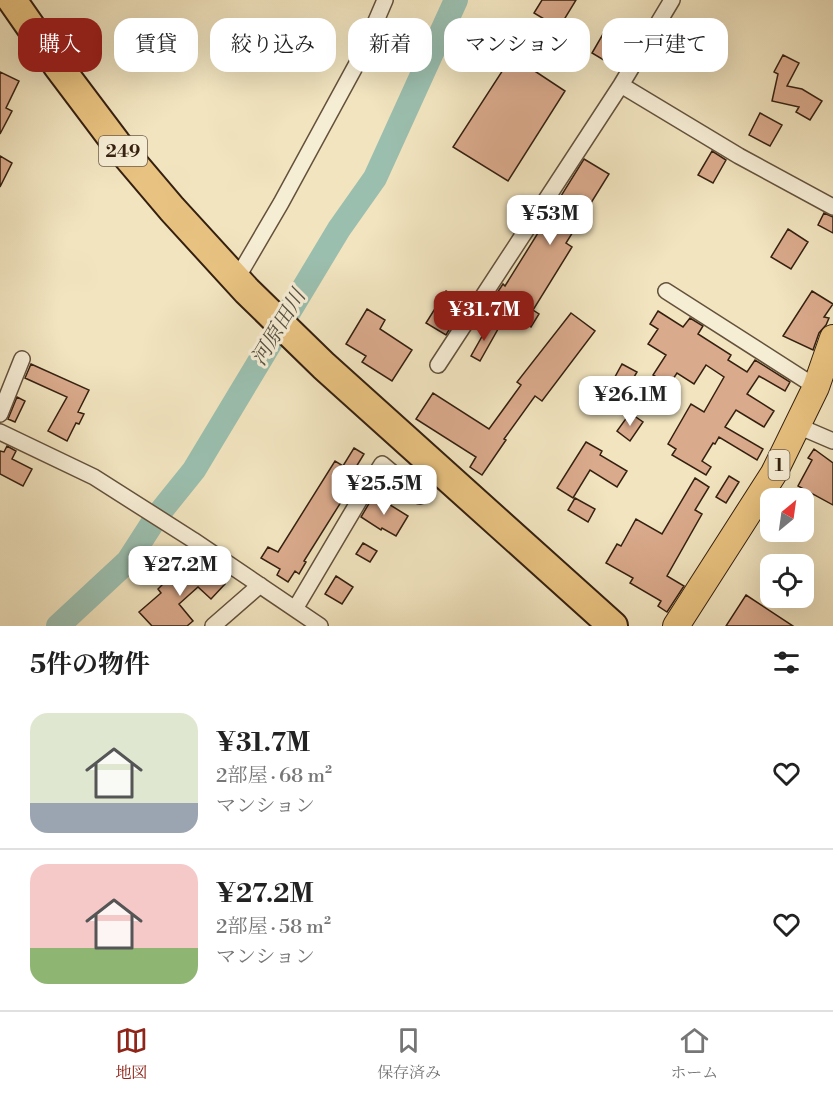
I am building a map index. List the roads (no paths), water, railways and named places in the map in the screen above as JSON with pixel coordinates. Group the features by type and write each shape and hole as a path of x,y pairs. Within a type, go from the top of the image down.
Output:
{"highway":[{"name":"249","path":"12,0 116,143 172,209 242,285 324,366 613,626"}],"main road":[{"name":"1","path":"675,626 774,473 816,387 833,338"}],"street":[{"path":"242,285 281,203 361,56 385,0"},
{"path":"438,365 621,85 672,0"},
{"path":"621,85 739,156 833,207"},
{"path":"666,291 816,387"},
{"path":"0,414 22,359"},
{"path":"798,426 833,441"},
{"path":"0,432 94,477 321,626"},
{"path":"296,609 382,464 420,496"},
{"path":"213,626 260,585"}],"waterway":[{"name":"河原田川","path":"58,626 128,561 157,516 194,470 339,229 375,178 456,0"}]}
